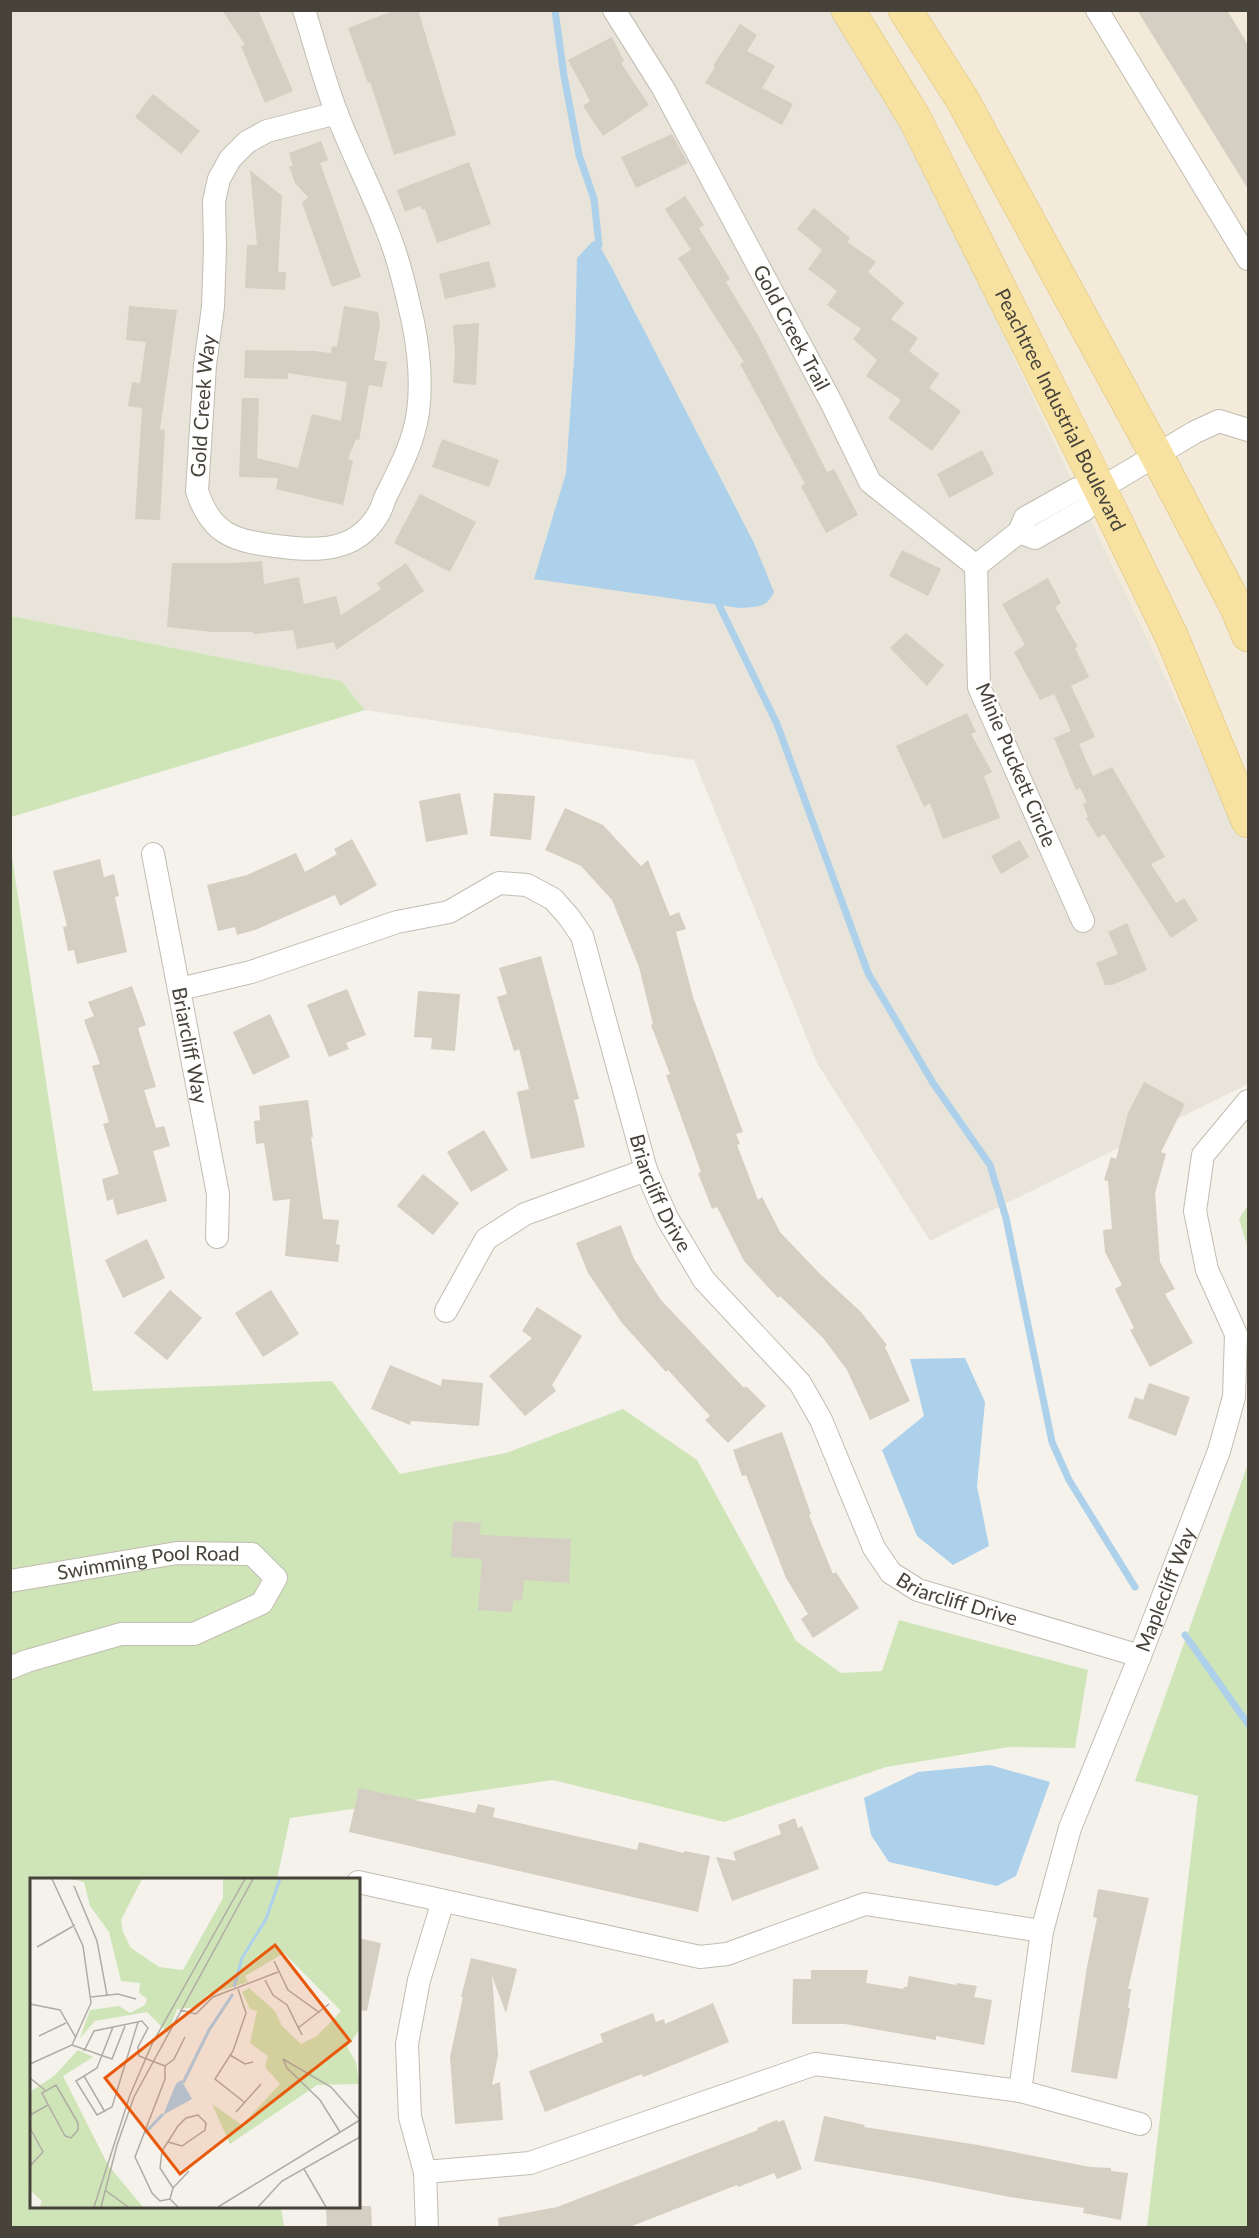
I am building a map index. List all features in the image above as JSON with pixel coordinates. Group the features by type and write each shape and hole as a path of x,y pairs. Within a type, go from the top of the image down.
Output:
{"main road":[{"name":"Peachtree Industrial Boulevard","path":"848,10 915,119 1096,491 1172,638 1248,821"},
{"path":"905,10 962,99 1157,456 1237,608 1248,635"}],"street":[{"name":"Gold Creek Way","path":"304,10 337,113 388,232 406,290 421,380 418,413 411,442 398,473 379,513 365,530 348,542 330,549 309,550 246,543 229,536 213,523 202,506 197,491 205,365 213,307 214,201 219,179 230,159 246,142 267,131 337,113"},
{"name":"Gold Creek Trail","path":"614,10 663,88 832,404 870,482 976,567"},
{"path":"1097,10 1248,260"},
{"path":"976,567 1019,532 1025,518 1075,490 1080,488 1096,491 1195,432 1219,422 1248,430"},
{"name":"Minie Puckett Circle","path":"976,567 979,687 1083,921"},
{"name":"Briarcliff Way","path":"153,854 218,1194 217,1237"},
{"name":"Briarcliff Drive","path":"180,989 251,972 397,922 449,912 499,883 527,885 553,899 582,936 646,1170 667,1218 704,1280 800,1383 821,1420 874,1548 891,1573 918,1590 1140,1656"},
{"name":"Maplecliff Way","path":"1020,2091 1042,1931 1070,1827 1140,1656 1219,1451 1234,1396 1236,1334 1207,1270 1195,1211 1203,1155 1248,1101"},
{"path":"446,1311 486,1239 525,1214 646,1170"},
{"name":"Swimming Pool Road","path":"10,1581 177,1553 252,1554 276,1578 262,1603 194,1634 121,1634 10,1668"},
{"path":"360,1882 700,1957 727,1954 865,1904 1042,1931"},
{"path":"427,2228 425,2172 410,2117 407,2044 419,1980 443,1901"},
{"path":"425,2172 530,2163 815,2064 1020,2091 1140,2124"}],"shaded area":[{"path":"10,11 845,11 942,205 1228,810 1248,843 1248,1084 930,1241 817,1063 694,760 365,710 341,681 11,616"},
{"path":"845,11 1248,11 1248,810 1228,810 942,205"}],"green space":[{"path":"11,616 341,681 365,710 11,817"},
{"path":"10,844 93,1391 332,1381 400,1474 506,1453 623,1409 697,1460 796,1641 841,1673 882,1671 899,1620 1088,1670 1075,1748 1009,1747 886,1767 724,1822 553,1780 290,1818 277,1878 30,1878 30,2208 281,2208 284,2227 11,2227"},
{"path":"1248,1205 1248,1248 1239,1219"},
{"path":"1248,1464 1248,2227 1147,2227 1198,1796 1135,1781"}],"water":[{"path":"593,241 599,245 613,270 754,543 774,592 764,604 740,608 534,579 566,473 575,345 577,258"},
{"path":"965,1358 985,1402 977,1486 989,1546 953,1565 917,1536 882,1450 924,1416 910,1359"},
{"path":"990,1765 1050,1782 1016,1876 997,1886 889,1862 871,1835 864,1798 918,1772"}],"building":[{"path":"222,10 258,10 293,91 265,103 241,46 245,45"},
{"path":"395,10 418,10 456,135 394,155 370,82 368,83 348,28"},
{"path":"1137,10 1227,10 1248,45 1248,189"},
{"path":"740,24 757,35 747,51 775,66 762,88 793,104 782,125 705,83"},
{"path":"612,37 624,61 621,63 649,105 603,136 583,106 590,101 568,60"},
{"path":"153,94 200,131 181,154 135,117"},
{"path":"672,134 688,163 636,188 621,157"},
{"path":"321,141 328,160 320,163 361,277 332,287 302,203 308,197 295,183 289,166 293,166 289,153"},
{"path":"469,162 491,224 437,243 425,209 422,210 420,206 405,212 397,190"},
{"path":"250,170 282,196 278,272 286,272 285,290 245,288 247,245 257,245"},
{"path":"685,196 704,225 699,228 730,279 726,282 758,335 827,472 834,469 858,515 826,533 801,486 805,484 740,364 744,362 678,258 691,250 665,209"},
{"path":"814,208 850,238 847,242 876,262 868,272 904,303 891,319 918,338 909,351 939,374 929,388 961,411 932,451 888,418 901,400 866,376 877,360 853,339 861,329 827,305 837,291 808,269 822,250 797,229"},
{"path":"489,261 496,287 445,299 439,274"},
{"path":"129,306 177,310 160,429 165,430 160,520 135,519 142,408 128,406 132,382 140,383 146,342 126,340"},
{"path":"344,306 378,312 380,325 374,360 387,362 382,387 369,385 359,440 356,439 348,459 353,461 343,505 276,489 278,478 239,477 242,398 259,398 257,458 298,468 312,414 341,421 347,382 288,373 288,379 244,378 245,350 331,353 332,346 337,347"},
{"path":"479,323 476,385 453,383 455,354 453,325"},
{"path":"442,439 499,460 489,487 432,467"},
{"path":"982,450 994,474 949,498 937,474"},
{"path":"420,494 476,522 450,572 394,543"},
{"path":"902,550 941,569 928,596 889,576"},
{"path":"262,561 264,584 299,577 304,604 336,596 341,615 381,589 377,583 406,563 424,591 336,650 334,642 297,649 293,630 253,634 253,632 213,632 167,627 172,563"},
{"path":"1048,578 1061,603 1055,607 1078,647 1075,648 1089,677 1071,686 1095,737 1079,744 1093,776 1112,767 1165,857 1151,864 1176,903 1184,898 1198,920 1171,938 1104,834 1098,838 1086,818 1088,817 1083,804 1087,802 1080,788 1076,790 1054,738 1071,731 1054,694 1040,700 1014,652 1025,645 1002,604"},
{"path":"906,633 944,665 927,686 890,648"},
{"path":"967,713 976,732 971,734 992,772 984,776 1000,818 943,839 930,803 924,807 896,746"},
{"path":"460,793 468,834 426,842 419,801"},
{"path":"494,793 535,796 531,840 490,836"},
{"path":"565,808 603,825 641,866 648,860 670,916 679,912 686,929 676,932 693,997 743,1132 736,1134 740,1144 737,1145 758,1200 762,1197 780,1232 861,1312 887,1345 885,1347 910,1401 870,1420 847,1370 823,1338 780,1296 778,1298 744,1261 717,1207 712,1209 666,1075 670,1074 651,1025 653,1024 639,967 612,900 581,866 545,850"},
{"path":"352,839 377,885 340,906 335,895 255,930 237,935 235,927 218,931 207,885 247,875 296,853 305,872 337,854 334,849"},
{"path":"1020,840 1029,857 1001,874 991,856"},
{"path":"100,859 104,877 114,874 119,896 115,897 127,952 77,964 74,950 68,951 63,927 67,926 53,871"},
{"path":"1127,923 1147,970 1112,985 1105,985 1096,963 1118,954 1108,932"},
{"path":"541,956 579,1099 574,1100 585,1147 531,1159 517,1092 529,1089 519,1049 514,1051 497,997 507,994 499,968"},
{"path":"132,986 146,1025 138,1028 156,1087 144,1090 156,1128 164,1126 170,1146 153,1151 167,1201 117,1215 113,1199 107,1201 102,1179 119,1174 103,1124 109,1122 92,1066 100,1064 84,1020 94,1016 88,1002"},
{"path":"347,989 366,1035 346,1043 349,1049 329,1057 307,1005"},
{"path":"418,991 460,994 455,1051 431,1049 432,1038 414,1037"},
{"path":"270,1014 290,1057 253,1075 233,1032"},
{"path":"1144,1082 1185,1104 1161,1152 1166,1154 1155,1193 1160,1262 1175,1289 1165,1294 1193,1343 1150,1367 1130,1330 1134,1328 1115,1289 1122,1285 1105,1252 1103,1230 1112,1229 1108,1181 1104,1180 1111,1157 1116,1159 1128,1113"},
{"path":"308,1100 323,1219 339,1220 336,1244 340,1245 338,1262 285,1256 290,1199 273,1201 264,1143 256,1144 254,1121 260,1120 259,1106"},
{"path":"484,1130 508,1170 471,1192 447,1152"},
{"path":"423,1174 459,1203 433,1235 397,1206"},
{"path":"621,1225 634,1259 661,1300 744,1388 746,1386 766,1406 728,1443 705,1420 710,1416 622,1323 588,1273 576,1243"},
{"path":"147,1239 165,1278 123,1298 105,1260"},
{"path":"170,1290 202,1318 167,1360 134,1333"},
{"path":"271,1290 299,1334 263,1357 235,1313"},
{"path":"537,1307 582,1336 552,1385 556,1391 525,1416 489,1376 532,1338 522,1331"},
{"path":"390,1365 441,1386 442,1379 483,1383 479,1426 411,1421 410,1425 371,1409"},
{"path":"1149,1383 1190,1397 1176,1436 1128,1418 1135,1397 1143,1400"},
{"path":"782,1432 811,1514 809,1515 833,1574 836,1572 859,1608 813,1638 801,1619 808,1614 786,1578 746,1475 742,1476 733,1450"},
{"path":"453,1521 481,1523 480,1535 571,1539 569,1583 524,1580 522,1601 513,1600 512,1612 478,1610 482,1559 451,1557"},
{"path":"359,1788 475,1813 478,1804 495,1808 493,1817 637,1850 639,1842 684,1853 684,1851 710,1856 698,1912 349,1832"},
{"path":"795,1818 798,1828 802,1826 819,1869 732,1901 716,1857 736,1861 733,1852 781,1834 778,1825"},
{"path":"1098,1889 1149,1898 1128,1989 1131,1989 1128,2008 1130,2008 1117,2079 1071,2072 1097,1918 1093,1917"},
{"path":"360,1938 381,1943 367,2011 360,2010"},
{"path":"471,1958 517,1969 506,2013 492,1976 498,2055 492,2085 500,2082 503,2120 455,2124 450,2057"},
{"path":"811,1970 868,1970 866,1983 903,1989 907,1987 909,1976 956,1985 957,1983 977,1986 974,1997 992,2000 984,2045 936,2036 936,2040 845,2024 792,2024 793,1979 811,1979"},
{"path":"713,2003 729,2042 643,2077 642,2074 545,2112 529,2071 603,2042 600,2034 653,2013 656,2022 664,2019 665,2024"},
{"path":"824,2116 865,2125 864,2127 978,2145 1090,2167 1111,2168 1111,2171 1128,2173 1121,2220 1083,2213 1084,2208 1010,2197 814,2161"},
{"path":"777,2120 778,2122 784,2120 802,2169 777,2179 774,2173 738,2187 737,2185 627,2228 499,2228 498,2218 557,2207 758,2130 757,2128"},
{"path":"371,2206 372,2228 327,2228 326,2208"}],"waterway":[{"path":"555,10 564,76 579,155 594,199 599,245"},
{"path":"719,605 777,724 868,973 933,1083 990,1165 1006,1218 1052,1442 1069,1480 1135,1587"},
{"path":"1185,1635 1248,1724"}]}
